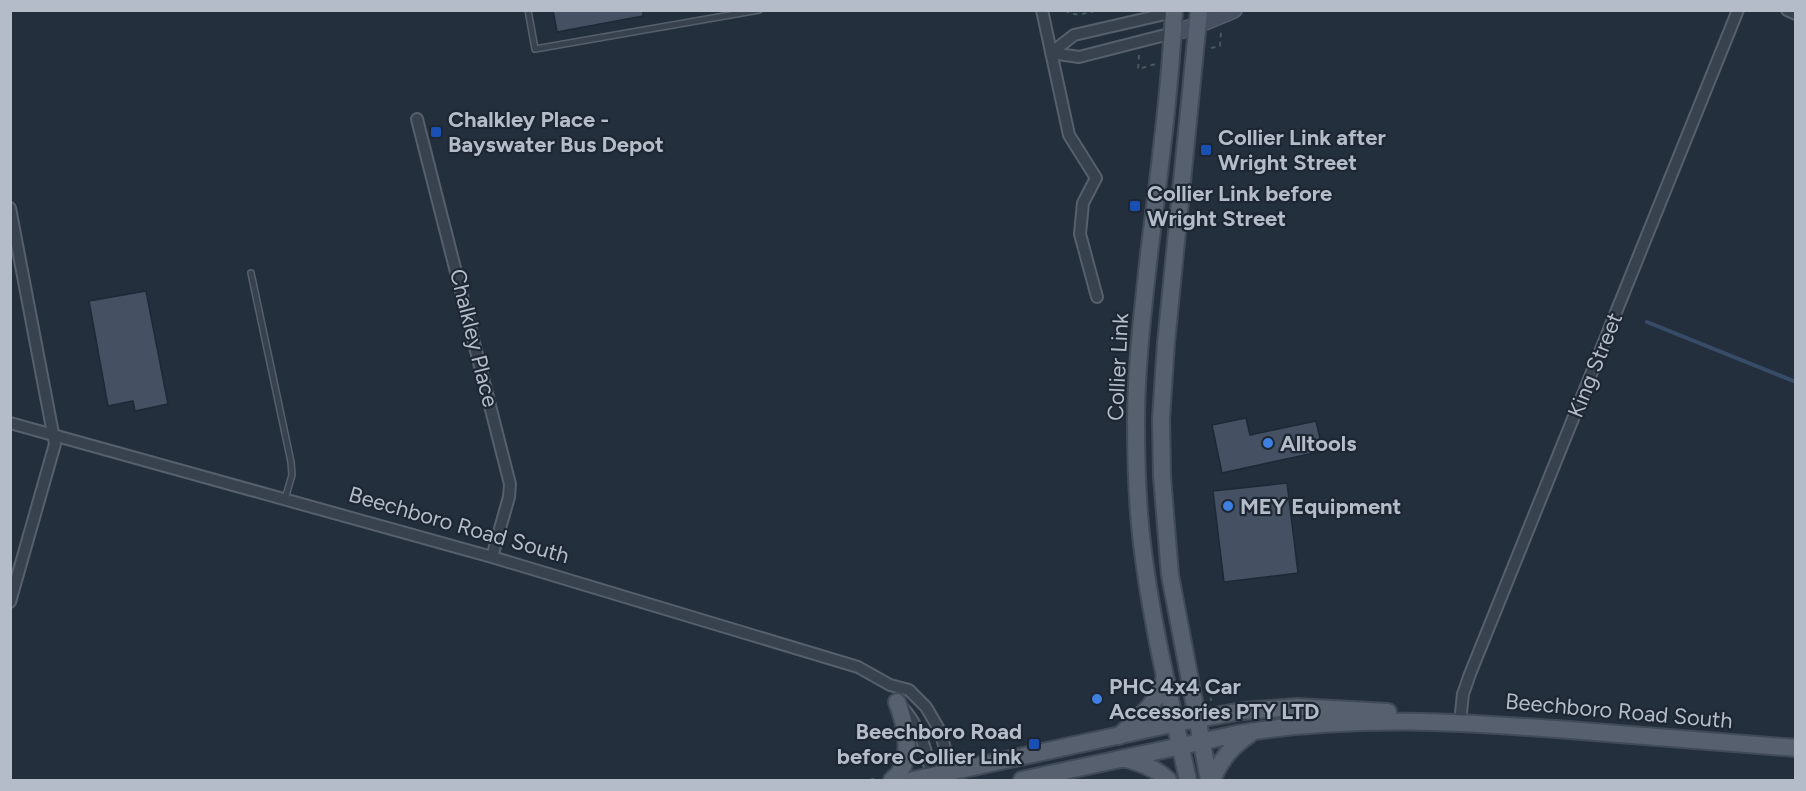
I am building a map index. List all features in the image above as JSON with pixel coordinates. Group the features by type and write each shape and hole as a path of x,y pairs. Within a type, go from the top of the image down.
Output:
{"main road":[{"name":"Collier Link","path":"1175,11 1171,67 1138,365 1136,420 1141,534 1150,602 1188,780"},
{"name":"Collier Link","path":"1198,18 1166,343 1161,419 1162,476 1170,575 1211,780"},
{"path":"1118,736 1159,695 1165,676"},
{"path":"892,780 898,776 904,760 907,741 905,725 897,702"},
{"name":"Beechboro Road South","path":"913,780 952,776 1176,723 1242,711 1297,707 1414,714 1439,721"},
{"name":"Beechboro Road South","path":"1022,780 1256,730 1334,723 1460,722 1796,748"},
{"path":"1211,780 1235,744 1256,730"},
{"path":"1124,758 1145,765 1168,780"}],"street":[{"path":"1042,10 1070,135 1096,178 1083,203 1080,234 1097,297"},
{"path":"1051,53 1079,57 1173,33 1198,18 1234,10"},
{"name":"King Street","path":"1460,722 1463,694 1470,674 1738,10"},
{"path":"1787,10 1796,14"},
{"path":"1051,53 1074,35 1175,11"},
{"name":"Chalkley Place","path":"417,119 510,484 509,497 492,557"},
{"path":"10,208 55,444 15,569 10,602"},
{"name":"Beechboro Road South","path":"10,423 492,557 841,660 890,685 909,690 926,707 940,731 952,776"},
{"path":"890,685 897,702 915,723 933,778"}],"lane":[{"path":"528,10 536,49 759,10"},
{"path":"251,273 292,468 291,483 285,499"}],"path":[{"path":"1065,10 1070,14 1098,10"}],"building":[{"path":"553,10 643,10 643,16 557,32"},
{"path":"146,291 168,404 135,411 133,401 108,406 89,301"},
{"name":"Alltools","path":"1246,418 1250,435 1316,421 1323,451 1222,473 1212,425"},
{"path":"1287,483 1298,573 1224,582 1213,491"}],"waterway":[{"path":"1647,322 1796,382"}],"place":[{"name":"Chalkley Place - Bayswater Bus Depot","path":"436,132"},
{"name":"Collier Link after Wright Street","path":"1206,150"},
{"name":"Collier Link before Wright Street","path":"1135,206"},
{"name":"Alltools","path":"1268,443"},
{"name":"MEY Equipment","path":"1228,506"},
{"name":"PHC 4x4 Car Accessories PTY LTD","path":"1097,699"},
{"name":"Beechboro Road before Collier Link","path":"1034,744"}]}
